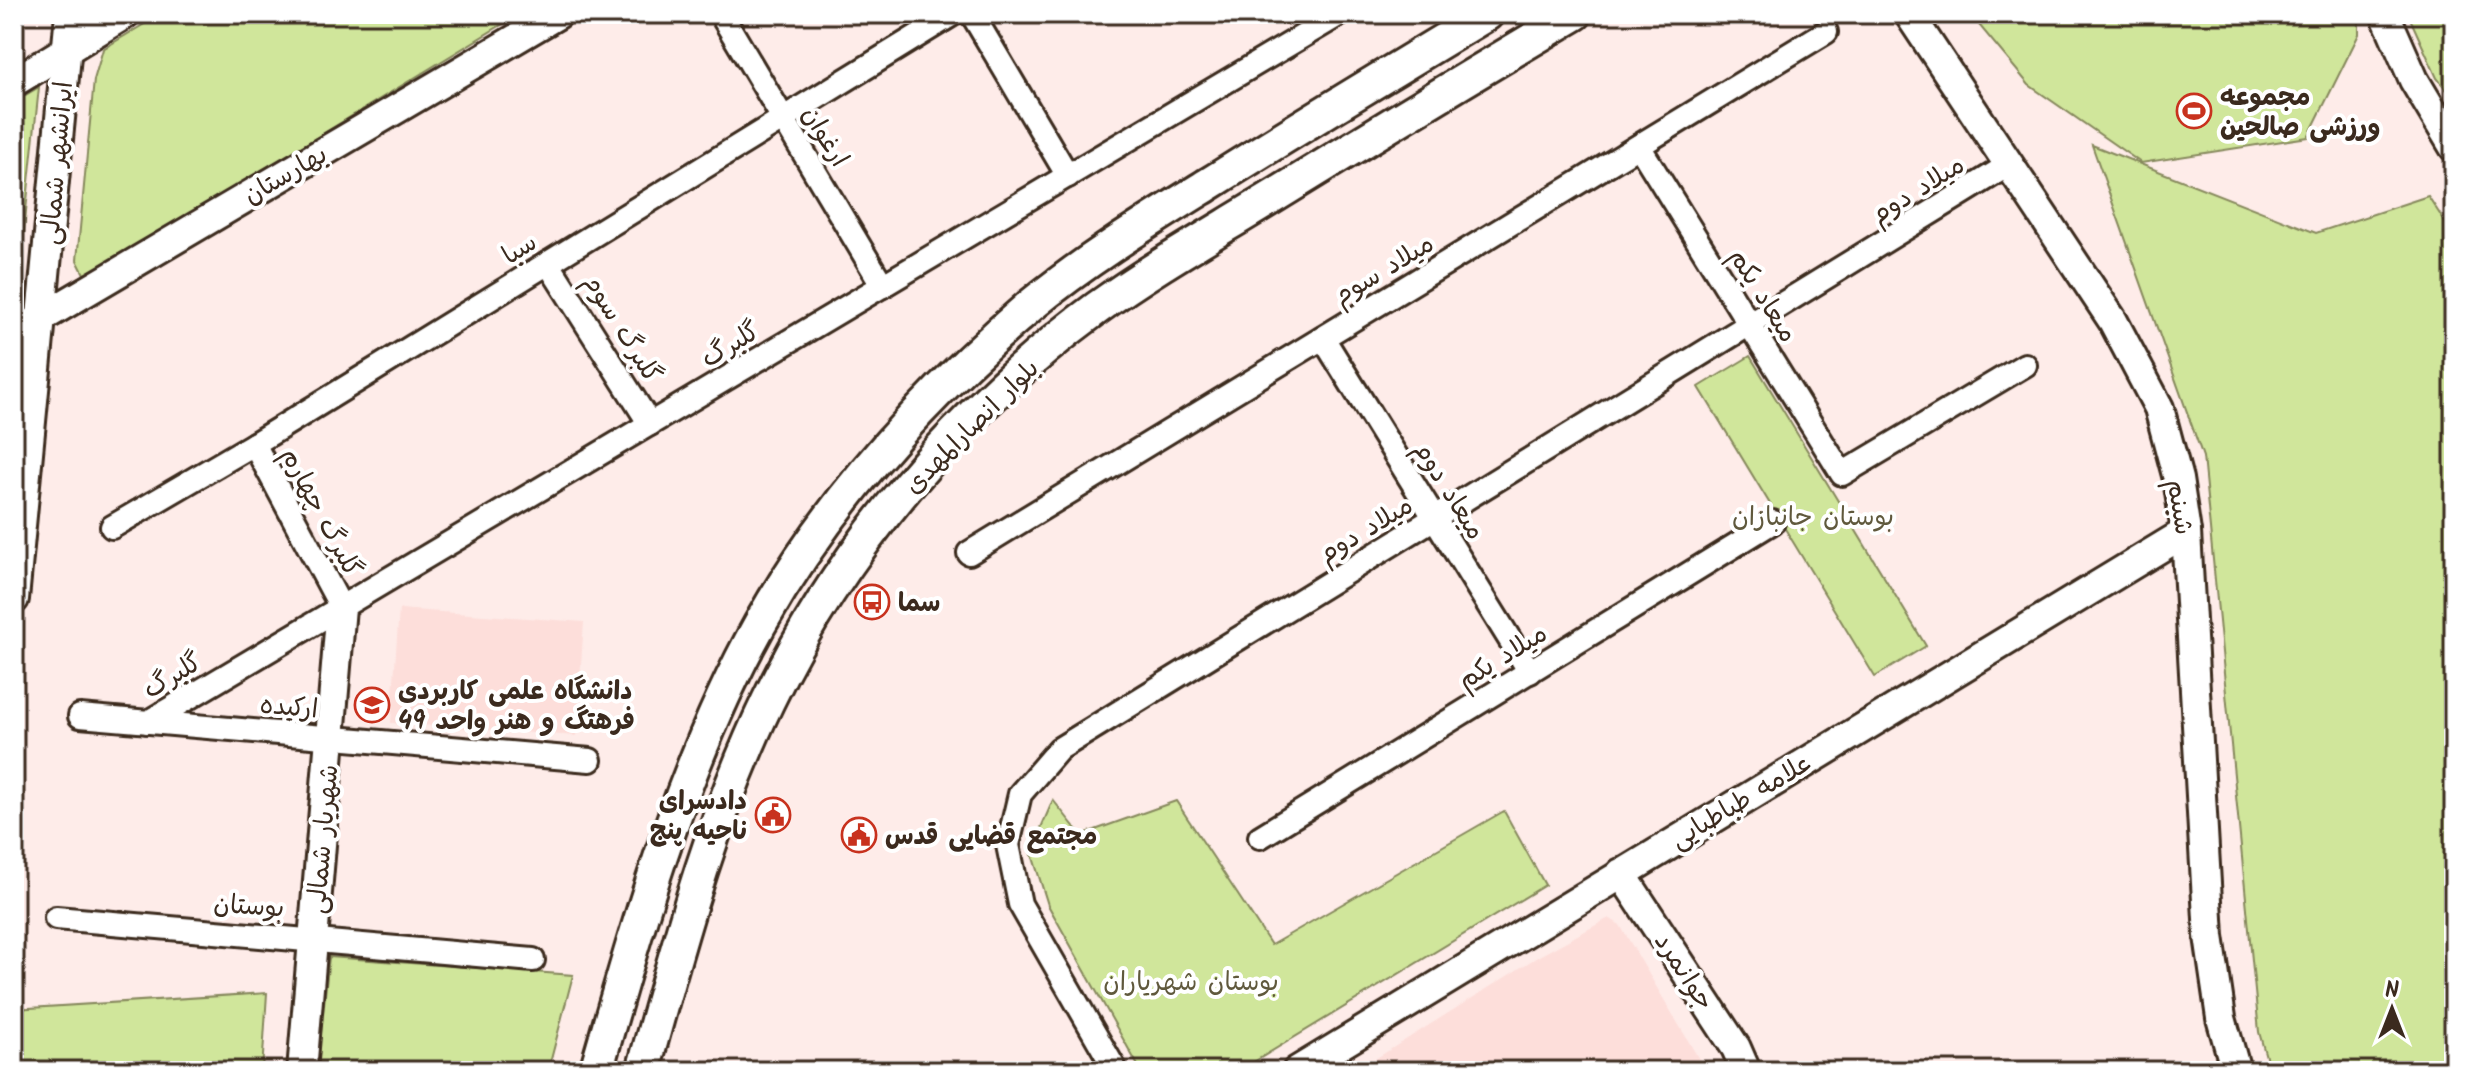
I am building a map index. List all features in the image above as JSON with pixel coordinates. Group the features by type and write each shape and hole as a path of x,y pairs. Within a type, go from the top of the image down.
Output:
{"main road":[{"name":"بلوار انصارالمهدی","path":"596,1071 676,809 715,715 760,624 791,574 879,453 1031,306 1111,246 1487,14"},
{"name":"بلوار انصارالمهدی","path":"643,1071 715,823 769,699 832,587 931,463 1007,384 1095,310 1358,144 1575,14"}],"street":[{"name":"ایرانشهر شمالی","path":"14,599 70,14"},
{"path":"14,82 125,14"},
{"name":"بهارستان","path":"14,334 558,14"},
{"name":"ارغوان","path":"721,14 883,286"},
{"name":"سبا","path":"112,527 254,444 953,14"},
{"path":"972,14 1068,176"},
{"name":"گلبرگ","path":"148,722 1340,14"},
{"name":"شبنم","path":"1909,14 2113,321 2159,408 2178,479 2186,532 2209,936 2221,1018 2236,1071"},
{"path":"2385,14 2414,80 2454,147"},
{"name":"میلاد سوم","path":"969,553 1826,32"},
{"name":"میعاد یکم","path":"1639,146 1842,474 2025,365"},
{"name":"میلاد دوم","path":"1116,1071 1020,904 1008,845 1020,794 1059,749 2010,164"},
{"name":"گلبرگ سوم","path":"548,263 650,424"},
{"name":"میعاد دوم","path":"1323,338 1530,672"},
{"name":"گلبرگ چهارم","path":"254,444 341,607"},
{"name":"میلاد یکم","path":"1260,837 1773,522"},
{"name":"علامه طباطبایی","path":"1297,1071 2186,532"},
{"name":"شهریار شمالی","path":"302,1071 341,607"},
{"name":"ارکیده","path":"80,716 590,760"},
{"name":"جوانمرد","path":"1621,873 1736,1048 1746,1071"},
{"name":"بوستان","path":"56,918 313,938 533,960"}],"shaded area":[{"path":"399,609 584,622 576,736 391,723"},
{"path":"1609,918 1620,925 1706,1071 1356,1071 1539,956"}],"green space":[{"path":"161,14 519,14 86,278 77,260 94,80 103,49"},
{"name":"مجموعه ورزشی صالحین","path":"1970,14 2359,14 2359,34 2308,137 2141,163 2029,85"},
{"path":"2408,14 2454,14 2454,99 2437,78"},
{"path":"39,87 15,316 14,317 14,102"},
{"path":"2092,145 2316,233 2428,196 2454,236 2454,1071 2270,1071 2259,1032 2203,457"},
{"name":"بوستان جانبازان","path":"1750,356 1926,646 1875,677 1699,387"},
{"name":"بوستان شهریاران","path":"1053,800 1081,835 1176,801 1271,945 1504,811 1545,885 1239,1071 1141,1071 1048,905 1031,851"},
{"path":"329,957 573,975 548,1071 317,1071"},
{"path":"267,993 262,1071 14,1071 14,1009"}],"place":[{"name":"مجموعه ورزشی صالحین","path":"2194,111"},
{"name":"سما","path":"872,602"},
{"name":"دانشگاه علمی کاربردی فرهتگ و هنر واحد 49","path":"372,705"},
{"name":"دادسرای ناحیه پنج","path":"773,815"},
{"name":"مجتمع قضایی قدس","path":"859,835"}]}
